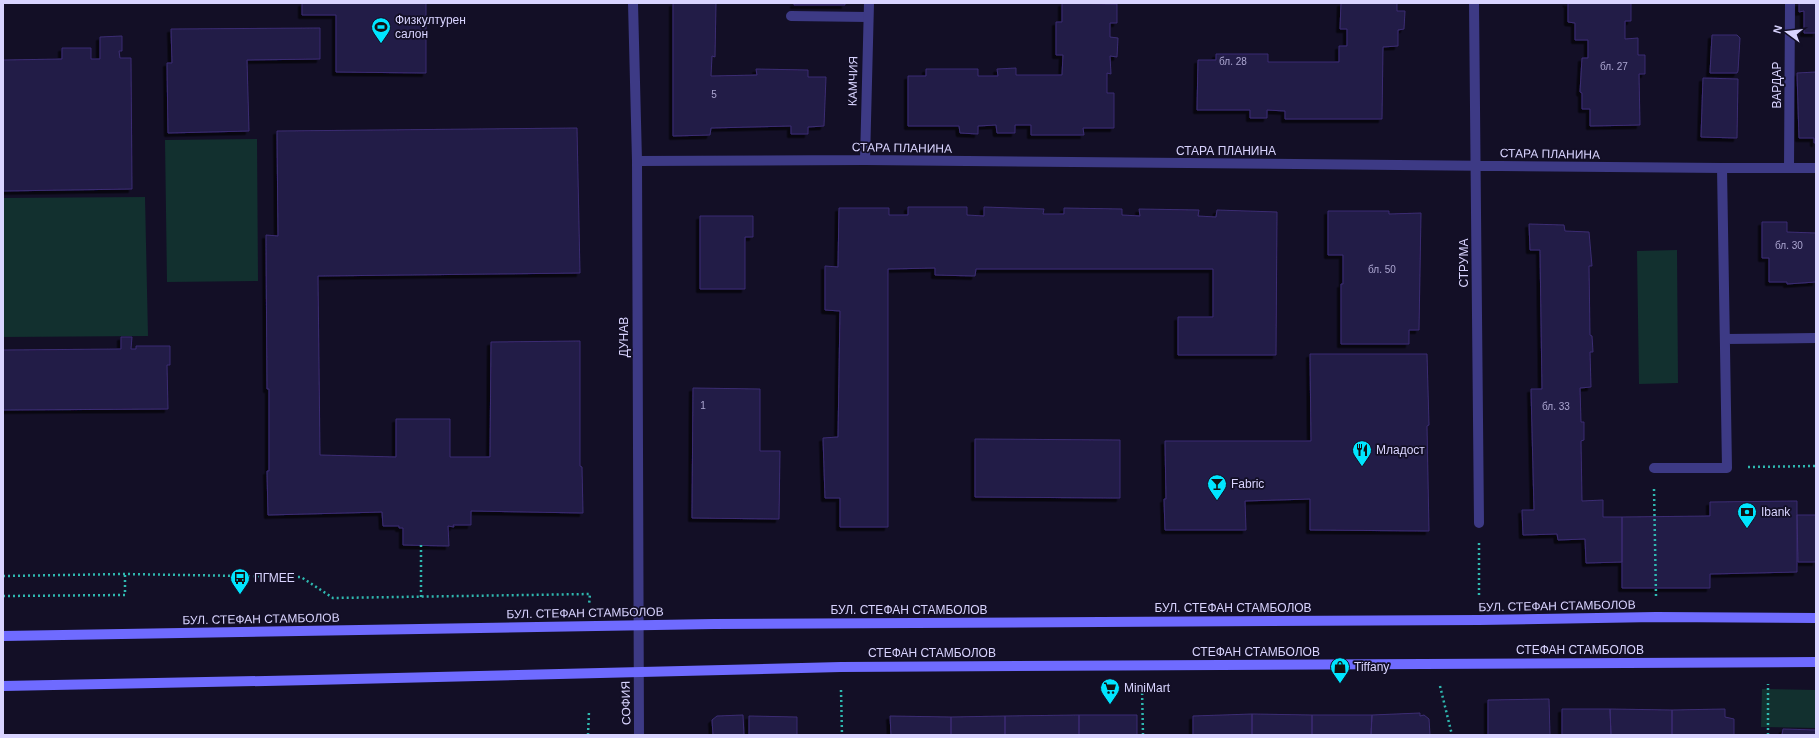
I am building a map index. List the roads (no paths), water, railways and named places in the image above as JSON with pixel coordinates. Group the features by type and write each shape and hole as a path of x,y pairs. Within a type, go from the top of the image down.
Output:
{"main road":[{"name":"БУЛ. СТЕФАН СТАМБОЛОВ","path":"3,636 638,626 1479,620 1656,617 1816,618"},
{"name":"СТЕФАН СТАМБОЛОВ","path":"638,671 841,667 1816,662"},
{"path":"3,686 638,671"}],"street":[{"name":"ДУНАВ","path":"633,3 637,161 638,671"},
{"name":"КАМЧИЯ","path":"865,160 869,3"},
{"name":"СТРУМА","path":"1474,3 1479,523"},
{"name":"ВАРДАР","path":"1789,168 1790,3"},
{"path":"791,16 868,17"},
{"name":"СТАРА ПЛАНИНА","path":"637,161 865,160 1816,168"},
{"path":"1654,468 1727,468 1722,168"},
{"path":"1726,339 1816,338"},
{"name":"СОФИЯ","path":"638,671 639,735"}],"place":[{"name":"Физкултурен салон","path":"381,44"},
{"name":"Младост","path":"1362,467"},
{"name":"Fabric","path":"1217,501"},
{"name":"Ibank","path":"1747,529"},
{"name":"ПГМЕЕ","path":"240,595"},
{"name":"Tiffany","path":"1340,684"},
{"name":"MiniMart","path":"1110,705"}]}
